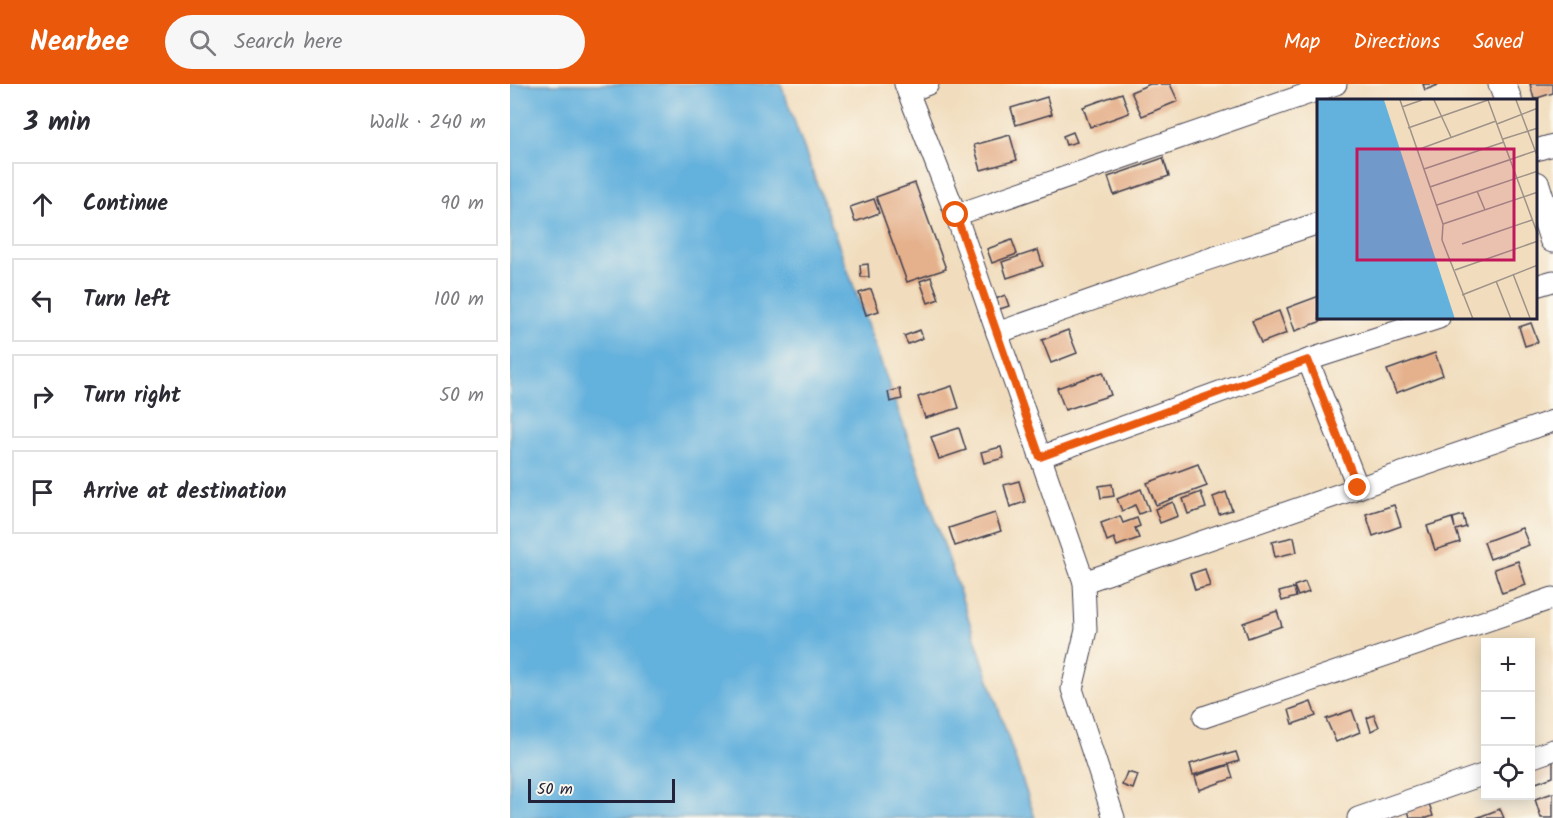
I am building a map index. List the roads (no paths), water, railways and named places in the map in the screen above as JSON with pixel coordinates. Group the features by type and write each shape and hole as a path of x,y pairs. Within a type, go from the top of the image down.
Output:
{"street":[{"path":"928,84 907,88 956,215 1084,582 1086,630 1072,689 1114,818"},
{"path":"956,215 1336,84"},
{"path":"1502,84 1508,99"},
{"path":"1538,149 1553,145"},
{"path":"1538,191 1553,239"},
{"path":"997,333 1317,224"},
{"path":"1538,285 1553,281"},
{"path":"1040,457 1308,360 1433,320"},
{"path":"1308,360 1358,488"},
{"path":"1084,582 1553,421"},
{"path":"1204,717 1553,598"},
{"path":"1535,756 1553,750"},
{"path":"1358,818 1481,775"}],"water":[{"path":"510,84 781,84 912,449 1035,818 510,818"}]}
